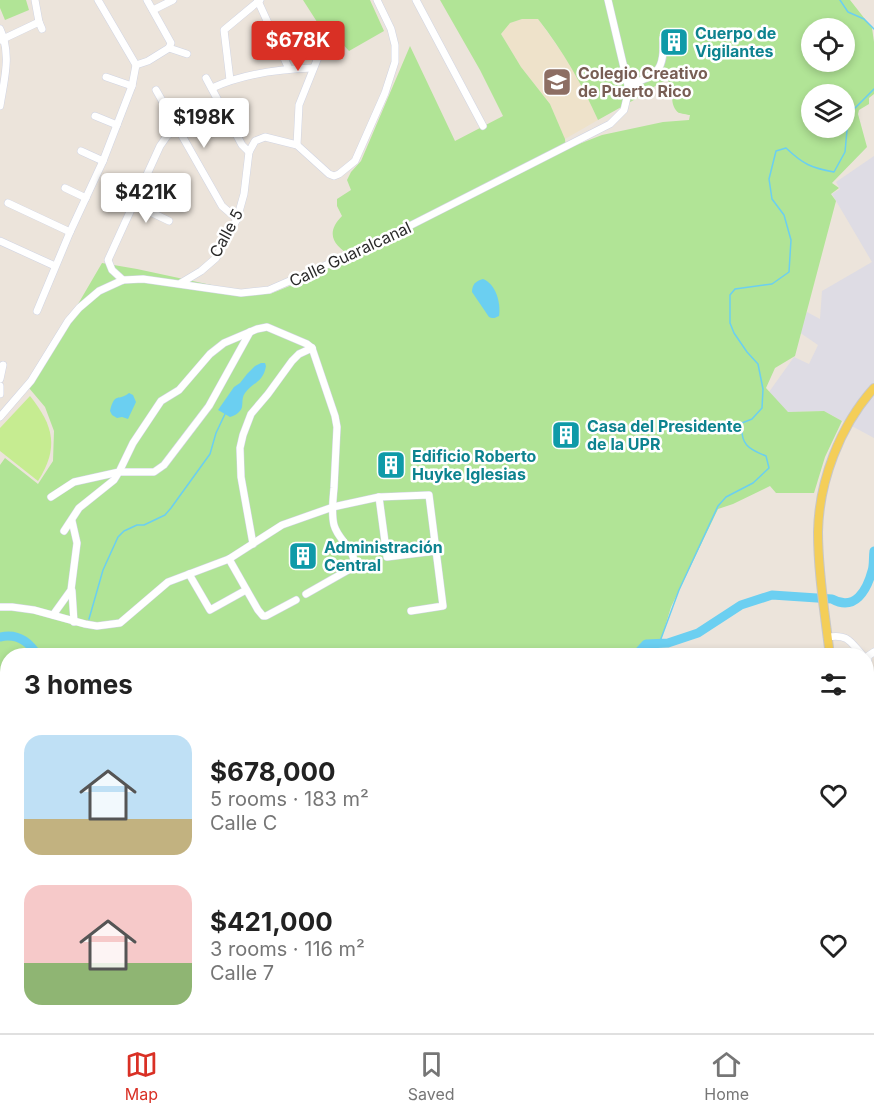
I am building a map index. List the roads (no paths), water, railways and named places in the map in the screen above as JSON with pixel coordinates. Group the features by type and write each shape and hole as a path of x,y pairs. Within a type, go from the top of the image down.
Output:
{"main road":[{"path":"829,648 820,576 818,530 822,498 830,465 846,427 863,400 874,388"}],"street":[{"path":"2,40 40,25 35,0"},
{"path":"37,311 70,232 104,161 132,86 136,64 98,0"},
{"path":"136,64 148,61 169,48 171,43 147,0"},
{"path":"153,10 173,0"},
{"path":"230,80 224,30 259,0 289,69"},
{"path":"206,78 242,145 249,152 255,141 265,137 297,145 329,174 334,176 339,174 355,161 385,93 395,62 395,45 391,28 377,0"},
{"path":"416,0 483,126"},
{"name":"Calle Guaralcanal","path":"0,417 32,381 79,308 99,291 123,280 143,279 241,293 279,287 372,245 610,124 624,110 628,86 608,0"},
{"path":"0,29 7,58 0,106"},
{"path":"628,86 650,78 658,70 664,52 663,38 677,32"},
{"path":"297,145 299,105 313,68 323,45 331,41 339,46"},
{"path":"169,48 187,54"},
{"path":"212,88 230,80 289,69 313,68"},
{"path":"106,77 132,86"},
{"path":"156,90 222,206 237,219"},
{"path":"95,116 117,125"},
{"path":"123,280 112,270 108,260 160,146 167,135 177,128"},
{"path":"81,152 104,161"},
{"name":"Calle 5","path":"180,284 216,258 237,219 244,194 249,152"},
{"path":"65,188 86,198"},
{"path":"115,195 169,221"},
{"path":"8,202 70,232"},
{"path":"0,241 55,266"},
{"path":"64,531 79,508 114,480 133,443 161,401 179,390 210,354 224,343 267,327 312,348 337,427 333,507 335,527 353,553 354,563 350,569 306,594"},
{"path":"51,497 75,482 119,472 154,472 164,465 209,406 250,332"},
{"path":"253,544 241,477 240,448 243,435 251,414 292,361 299,354 312,348"},
{"path":"0,379 3,365"},
{"path":"0,386 0,394"},
{"path":"0,608 34,610 97,626 120,623 168,582 229,559 282,525 333,507 379,497 429,495 443,606 411,610"},
{"path":"379,497 387,557 436,551"},
{"path":"72,521 77,543 71,590 74,622"},
{"path":"229,559 263,616 296,600"},
{"path":"189,574 210,610 246,590"},
{"path":"53,615 71,590"},
{"path":"828,637 840,635 855,648"}],"water":[{"path":"483,279 488,281 497,294 499,316 495,318 489,317 472,292 475,283"},
{"path":"261,363 265,363 265,372 245,393 239,412 230,417 218,410 234,387"},
{"path":"129,393 133,395 136,402 128,419 112,415 110,411 115,399"}],"waterway":[{"path":"840,0 848,12 864,19 874,29"},
{"path":"659,644 679,590 718,506 726,497 753,483 769,468 766,456 746,445 742,436 742,423 752,419 762,408 763,389 758,364 734,333 730,323 730,295 735,289 772,284 789,272 791,240 784,215 772,199 769,179 776,151 786,148 808,164 834,172 845,152 850,113 874,89"},
{"path":"89,619 103,570 118,537 124,531 165,515 210,454 225,414"},
{"path":"642,648 646,644 668,643 698,633 741,605 772,595 832,599 847,603 853,601 863,592 870,578 874,551"},
{"path":"0,637 17,637 32,648"}],"place":[{"name":"Cuerpo de Vigilantes","path":"674,42"},
{"name":"Colegio Creativo de Puerto Rico","path":"557,82"},
{"name":"Casa del Presidente de la UPR","path":"566,435"},
{"name":"Edificio Roberto Huyke Iglesias","path":"391,465"},
{"name":"Administración Central","path":"303,556"}]}
